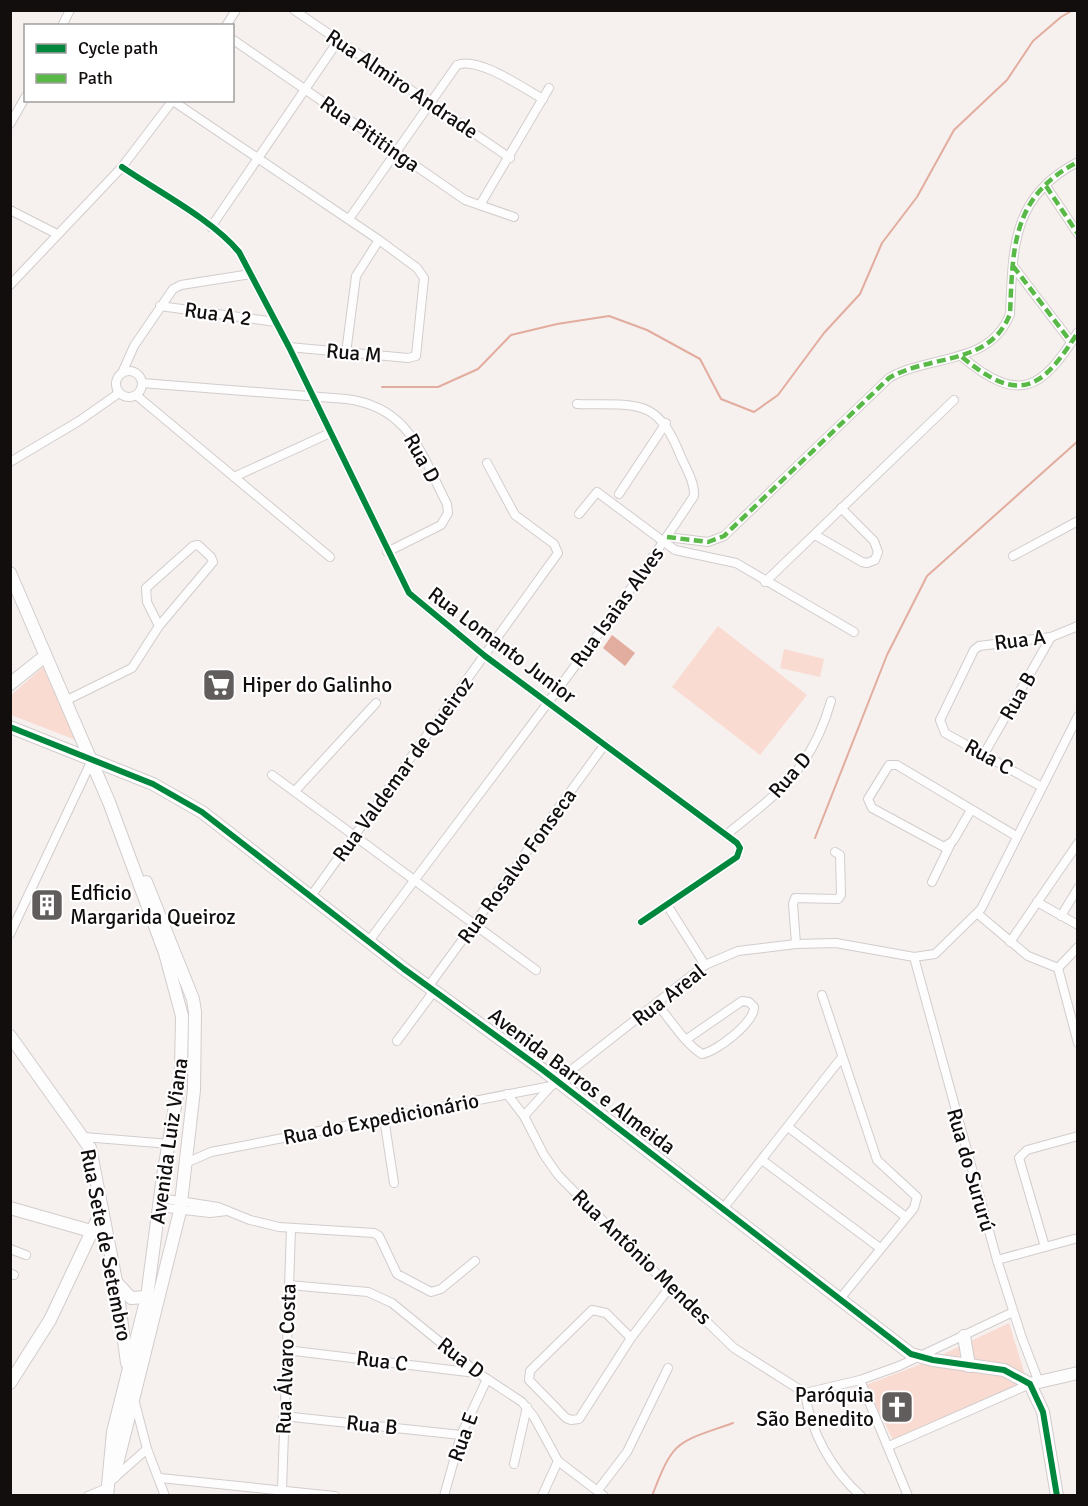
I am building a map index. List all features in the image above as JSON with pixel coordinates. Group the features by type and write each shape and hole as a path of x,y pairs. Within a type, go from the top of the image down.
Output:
{"street":[{"path":"63,24 70,10"},
{"path":"226,24 236,10"},
{"name":"Rua Almiro Andrade","path":"294,10 510,158"},
{"name":"Rua Pititinga","path":"234,40 465,200 514,218"},
{"path":"211,227 338,42"},
{"path":"349,219 452,69 463,63 484,68 543,99"},
{"path":"480,205 510,158 549,88"},
{"path":"10,124 24,100"},
{"path":"10,285 122,167 172,102"},
{"path":"175,102 379,240 356,276 346,353"},
{"path":"665,540 708,542 724,536 889,378 918,364 962,357 991,343 1007,324 1010,314 1014,244 1020,222 1031,202 1046,186 1063,169 1077,162"},
{"name":"Rua Lomanto Junior","path":"122,167 211,227 230,241 239,252 289,347 409,593 485,656 738,843 737,857 667,905"},
{"path":"1046,186 1077,234"},
{"path":"10,210 57,234"},
{"name":"Rua M","path":"289,347 408,358 418,353 424,278 417,268 379,240"},
{"path":"1013,266 1071,342"},
{"path":"119,393 116,380 122,373 134,346 167,295 181,285 251,274"},
{"name":"Rua A 2","path":"160,306 276,322"},
{"path":"962,357 989,378 1004,385 1018,387 1040,379 1077,332"},
{"path":"122,373 135,372 142,383 136,395"},
{"name":"Rua D","path":"142,383 365,401 398,418 410,432 447,504 446,520 441,525 387,552"},
{"path":"119,393 127,397 136,395"},
{"path":"10,462 79,422 119,393"},
{"path":"136,395 330,557"},
{"path":"765,582 954,400"},
{"path":"577,404 634,406 648,410 666,423 619,494"},
{"name":"Rua Isaias Alves","path":"369,941 665,540 694,491 666,423"},
{"path":"234,477 330,433"},
{"name":"Rua Valdemar de Queiroz","path":"311,896 558,553 554,544 515,516 487,463"},
{"path":"579,514 597,492 686,554 736,563 854,632"},
{"path":"815,535 862,562 875,560 878,552 874,542 841,508"},
{"path":"1013,556 1077,522"},
{"path":"65,700 132,668 159,626 213,562 212,557 198,544 146,588 147,602 159,626"},
{"name":"Avenida Luiz Viana","path":"12,582 109,802 161,943 179,1002 183,1031 181,1072 147,1296 113,1432 110,1489"},
{"name":"Rua A","path":"940,725 940,720 974,650 979,646 1051,637 1077,626"},
{"name":"Rua B","path":"984,754 1051,637"},
{"path":"10,684 45,656"},
{"name":"Rua D","path":"727,834 772,799 795,773 822,734 831,700"},
{"path":"295,791 375,703"},
{"path":"914,957 934,954 978,914 1040,786 1074,728 1077,716"},
{"name":"Rua C","path":"940,725 945,733 1040,786"},
{"name":"Avenida Barros e Almeida","path":"10,727 181,798 839,1300 919,1358 1004,1370 1034,1382"},
{"name":"Rua Rosalvo Fonseca","path":"397,1041 475,925 605,744"},
{"path":"10,934 92,760"},
{"path":"950,845 939,846 870,806 868,799 890,765 897,765 1016,836"},
{"path":"272,775 536,970"},
{"name":"Avenida Luiz Viana","path":"109,802 167,930 193,999 195,1062 188,1162 181,1206 110,1489"},
{"path":"932,882 971,810"},
{"path":"1010,942 1077,843"},
{"path":"796,944 793,904 795,898 838,899 841,895 842,863 840,855 835,852"},
{"path":"1061,916 1077,888"},
{"path":"1037,902 1077,925"},
{"path":"641,922 667,905 705,965"},
{"path":"978,914 1028,957 1058,968"},
{"name":"Rua Areal","path":"554,1083 705,965 738,951 796,944 836,943 914,957"},
{"path":"1058,968 1077,947"},
{"name":"Rua do Sururú","path":"914,957 997,1260 1034,1382"},
{"path":"1058,968 1077,1043"},
{"path":"822,995 877,1160 917,1195 916,1204 839,1300"},
{"path":"179,1002 193,999"},
{"path":"657,1004 687,1039 700,1053 710,1052 748,1022 754,1014 754,1007 749,1002 742,1001 687,1039"},
{"name":"Rua Sete de Setembro","path":"10,1036 84,1137 94,1160 116,1281 128,1371"},
{"path":"723,1210 842,1057"},
{"path":"525,1116 554,1083"},
{"name":"Rua do Expedicionário","path":"188,1162 211,1152 554,1083"},
{"name":"Rua Antônio Mendes","path":"507,1094 525,1116 544,1155 558,1175 734,1348 805,1393"},
{"path":"384,1118 394,1183"},
{"path":"788,1126 906,1217"},
{"path":"1045,1247 1019,1158 1028,1150 1077,1135"},
{"path":"84,1137 170,1144"},
{"name":"Rua do Expedicionário","path":"189,1146 211,1152"},
{"path":"762,1160 880,1248"},
{"path":"160,1202 214,1213 226,1211 258,1222 291,1228 374,1233 379,1236 397,1274 426,1291 441,1289 475,1261"},
{"path":"10,1208 107,1236"},
{"path":"10,1383 50,1320 102,1210"},
{"name":"Rua Álvaro Costa","path":"284,1493 283,1416 291,1228"},
{"path":"997,1260 1077,1238"},
{"path":"10,1249 26,1255"},
{"path":"116,1281 131,1298 147,1296"},
{"name":"Rua D","path":"290,1285 376,1294 392,1304 478,1373 527,1407 558,1461 601,1493"},
{"path":"632,1338 606,1313 592,1310 530,1371 529,1380 566,1418 579,1419 632,1338 670,1287"},
{"path":"861,1496 842,1477 826,1454 811,1422 805,1393 860,1380 919,1358 1013,1312"},
{"path":"964,1336 969,1366"},
{"name":"Rua C","path":"286,1350 478,1373"},
{"path":"601,1493 627,1452 668,1368"},
{"path":"889,1446 1034,1382 1077,1373"},
{"name":"Rua E","path":"444,1496 461,1435 487,1379"},
{"path":"860,1380 908,1496"},
{"path":"1034,1382 1045,1421 1057,1496"},
{"path":"133,1393 147,1449 165,1496"},
{"path":"514,1464 527,1407"},
{"name":"Rua B","path":"283,1416 461,1435"},
{"path":"88,1496 110,1489 147,1449"},
{"path":"542,1496 558,1461"},
{"path":"160,1478 284,1493 335,1496"}],"shaded area":[{"path":"718,626 807,695 760,755 672,687"},
{"path":"612,635 635,653 625,666 603,648"},
{"path":"784,649 824,659 820,677 780,668"},
{"path":"43,667 76,740 11,715 10,696"},
{"path":"1009,1323 1025,1375 935,1358"},
{"path":"921,1364 988,1372 1025,1386 895,1444 866,1385"}],"waterway":[{"path":"382,387 438,387 478,369 511,335 557,324 609,316 647,330 700,359 721,399 754,412 778,395 824,333 860,294 882,243 917,197 954,130 1007,80 1033,41 1061,17 1073,10"},
{"path":"815,838 887,655 927,576 1078,441"},
{"path":"652,1496 666,1463 680,1445 733,1423"}],"marked path":[{"path":"667,537 708,542 724,536 889,378 905,370 974,351 988,343 1001,331 1010,314 1015,246 1028,208 1040,191 1056,176 1078,162"},
{"path":"1046,186 1078,234"},
{"path":"1013,266 1071,342"},
{"path":"962,357 999,381 1014,385 1028,384 1040,378 1052,367 1078,332"}],"cycle path":[{"path":"122,167 200,217 239,252 289,347 409,593 485,656 737,843 740,848 737,857 641,922"},
{"path":"10,727 153,784 202,812 404,969 543,1070 911,1354 933,1360 1004,1370 1030,1384 1043,1412 1057,1496"}],"place":[{"name":"Hiper do Galinho","path":"219,685"},
{"name":"Edficio Margarida Queiroz","path":"47,905"},
{"name":"Paróquia São Benedito","path":"897,1407"}]}
